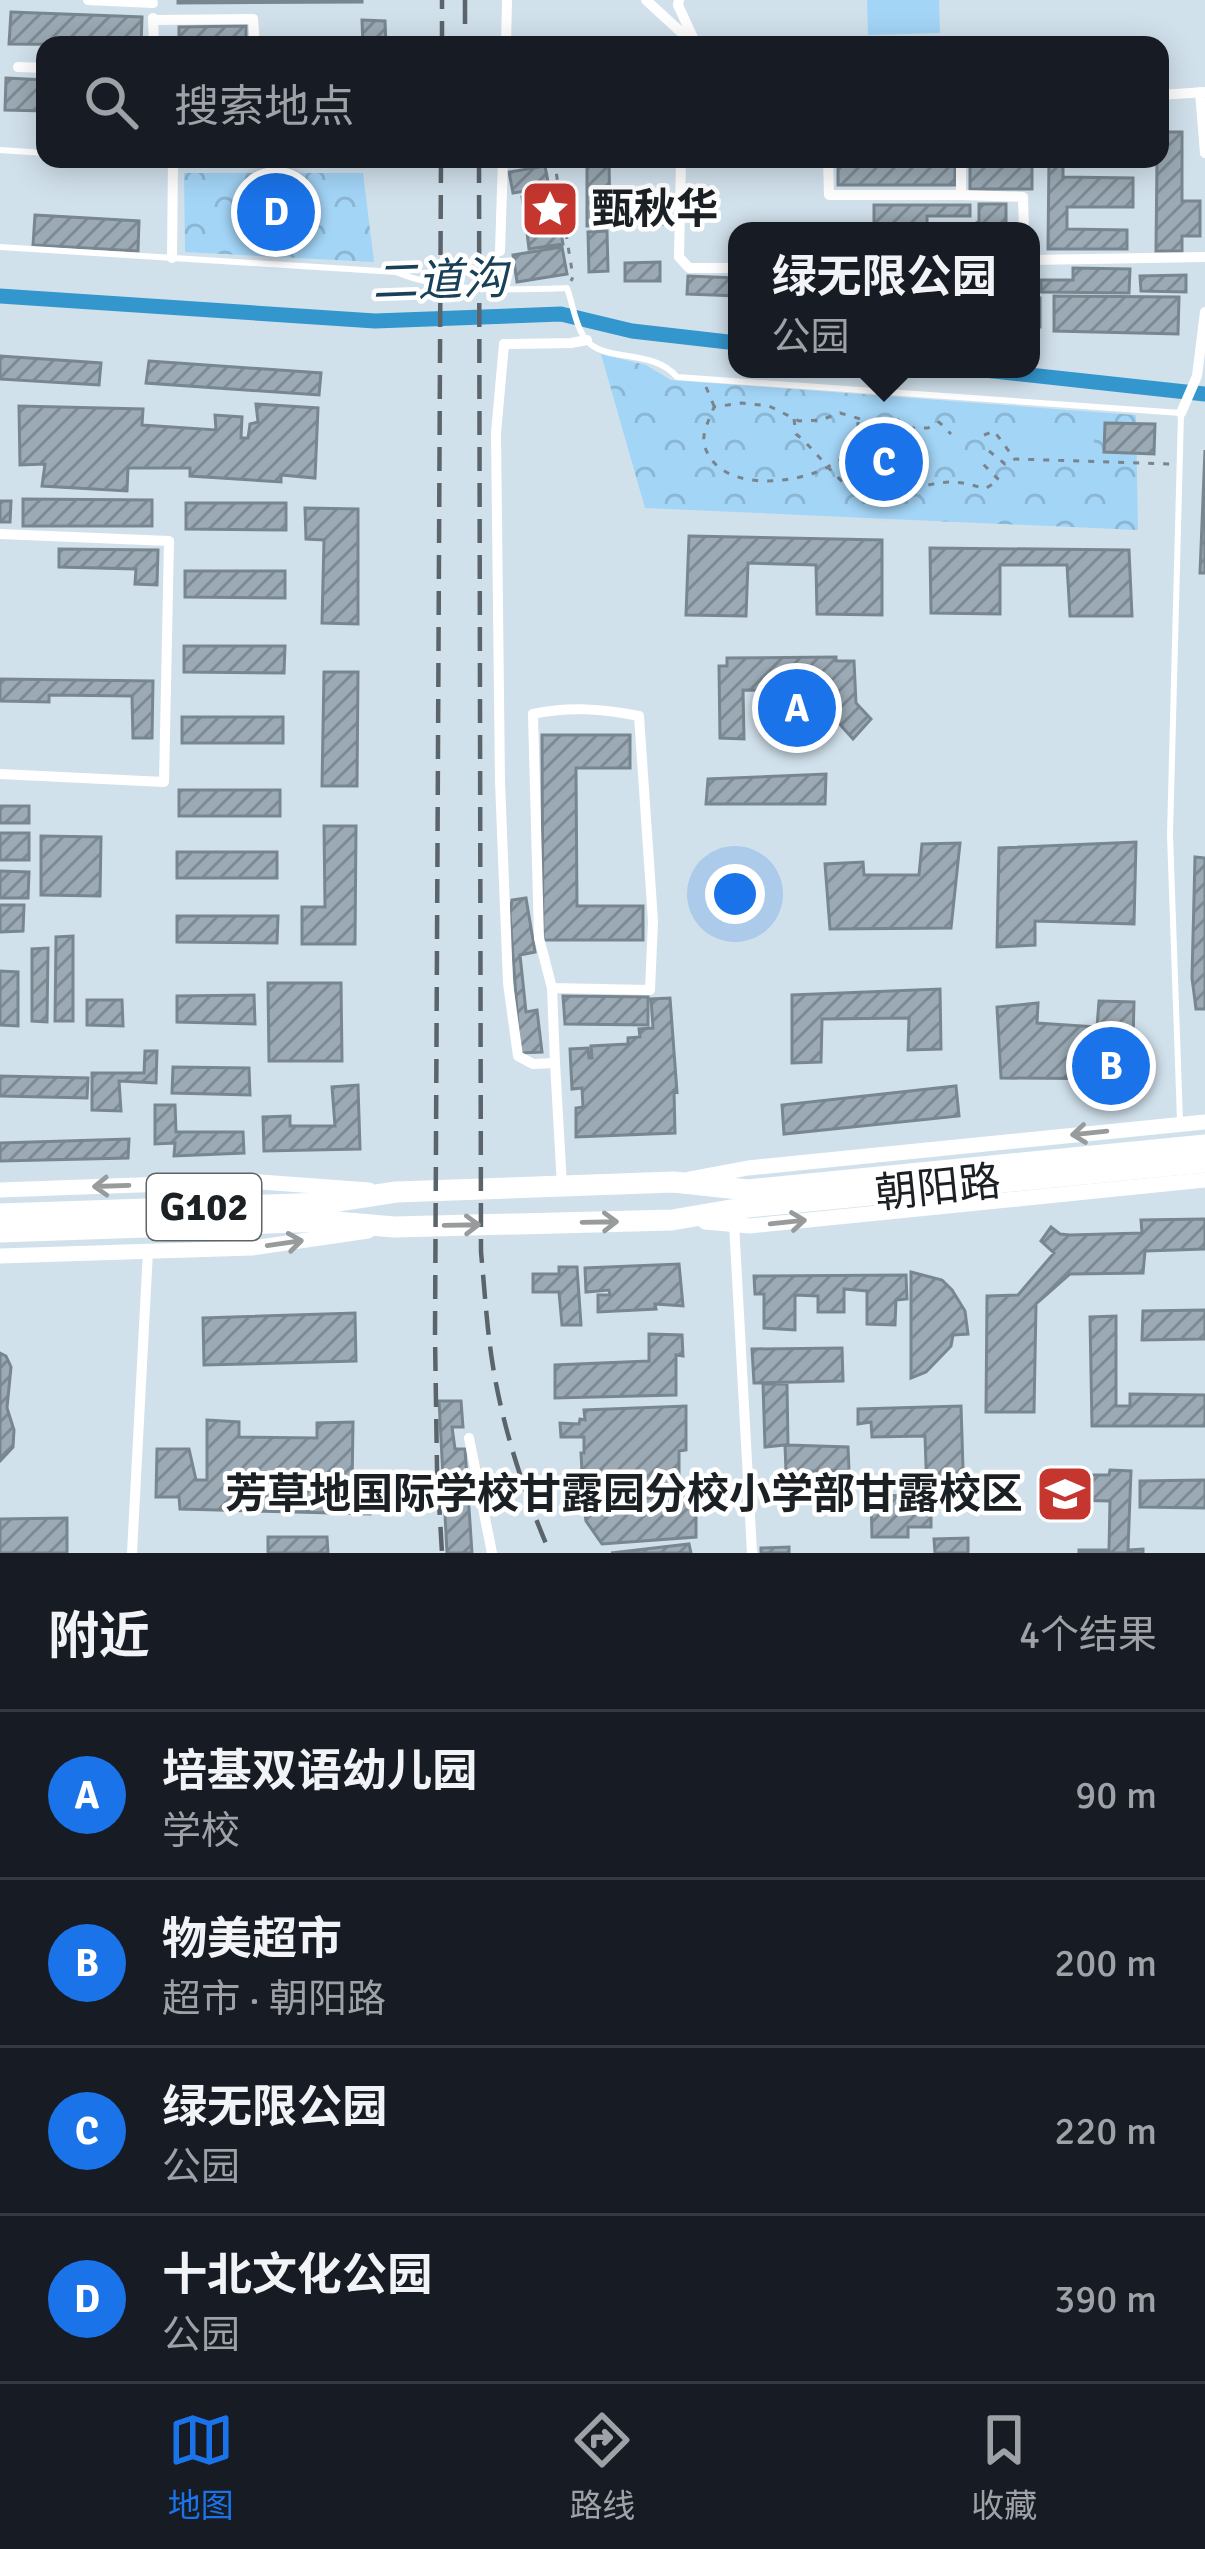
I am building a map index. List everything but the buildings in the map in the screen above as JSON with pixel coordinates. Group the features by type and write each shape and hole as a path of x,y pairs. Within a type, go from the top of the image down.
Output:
{"highway":[{"name":"朝阳路","path":"6,1223 325,1221 394,1227 672,1220 943,1178 1205,1145"},
{"name":"朝阳路","path":"6,1223 325,1203 396,1192 674,1182 748,1190 1205,1162"}],"street":[{"path":"88,0 153,2 154,36"},
{"path":"506,36 507,0"},
{"path":"646,0 686,36"},
{"path":"679,0 692,36"},
{"path":"153,20 253,19 254,36"},
{"path":"18,68 36,68"},
{"path":"1169,94 1202,92 1205,153"},
{"path":"172,258 173,168"},
{"path":"500,251 503,168"},
{"path":"681,168 679,257 689,268 728,268"},
{"path":"828,168 829,195 1023,197 1024,222"},
{"path":"961,168 961,195"},
{"path":"1040,262 1205,257"},
{"path":"1181,413 1196,376 1205,313"},
{"path":"555,1063 533,1064 518,1056 508,983 500,782 496,433 504,344 571,343 585,337"},
{"path":"0,534 169,541 164,782 0,774"},
{"path":"553,988 650,990 652,921 639,716 559,709 533,714 539,938 553,988 562,1186"},
{"name":"朝阳路","path":"672,1220 750,1226 943,1178 1205,1122"},
{"name":"朝阳路","path":"943,1178 1205,1180"},
{"name":"朝阳路","path":"5,1190 248,1181 396,1192"},
{"path":"5,1190 6,1256"},
{"path":"734,1223 752,1553"},
{"name":"朝阳路","path":"6,1256 252,1248 394,1227"},
{"path":"132,1553 148,1251"},
{"path":"469,1438 491,1553"}],"lane":[{"path":"0,150 36,152"},
{"path":"0,247 396,272 422,283 520,290 567,288 592,346 666,365 677,377 1181,413 1169,835 1180,1124"}],"path":[{"path":"555,168 573,277 567,288"},
{"path":"704,379 714,407 704,443 718,468 748,481 814,473 857,451 890,458 905,472 911,491"},
{"path":"714,407 769,406 799,421 840,413 874,423 896,418 907,428 928,428 939,422 951,434"},
{"path":"794,418 796,434 841,483 873,500 894,502 932,482 961,480 985,489 999,480 982,463"},
{"path":"857,451 858,420"},
{"path":"984,435 994,430 1015,459"},
{"path":"988,451 1005,464 1015,459 1180,465"}],"green space":[{"path":"867,0 939,0 940,33 868,35"},
{"path":"184,173 363,173 374,262 185,252"},
{"path":"601,354 646,365 671,380 1136,415 1138,530 645,508"},
{"path":"1023,422 1094,427 1094,457 1023,452"},
{"path":"763,711 813,711 813,737 763,736"}],"waterway":[{"name":"二道沟","path":"0,296 375,321 561,314 632,331 728,342"},
{"name":"二道沟","path":"1040,376 1205,394"}],"railway":[{"path":"442,0 442,36"},
{"path":"465,0 465,36"},
{"path":"441,168 435,1337 442,1553"},
{"path":"479,168 481,1252 499,1399 521,1478 550,1553"}],"place":[{"name":"甄秋华","path":"550,209"},
{"name":"十北文化公园","path":"276,212"},
{"name":"绿无限公园","path":"884,462"},
{"name":"培基双语幼儿园","path":"797,708"},
{"name":"物美超市","path":"1111,1066"},
{"name":"芳草地国际学校甘露园分校小学部甘露校区","path":"1065,1494"}]}
